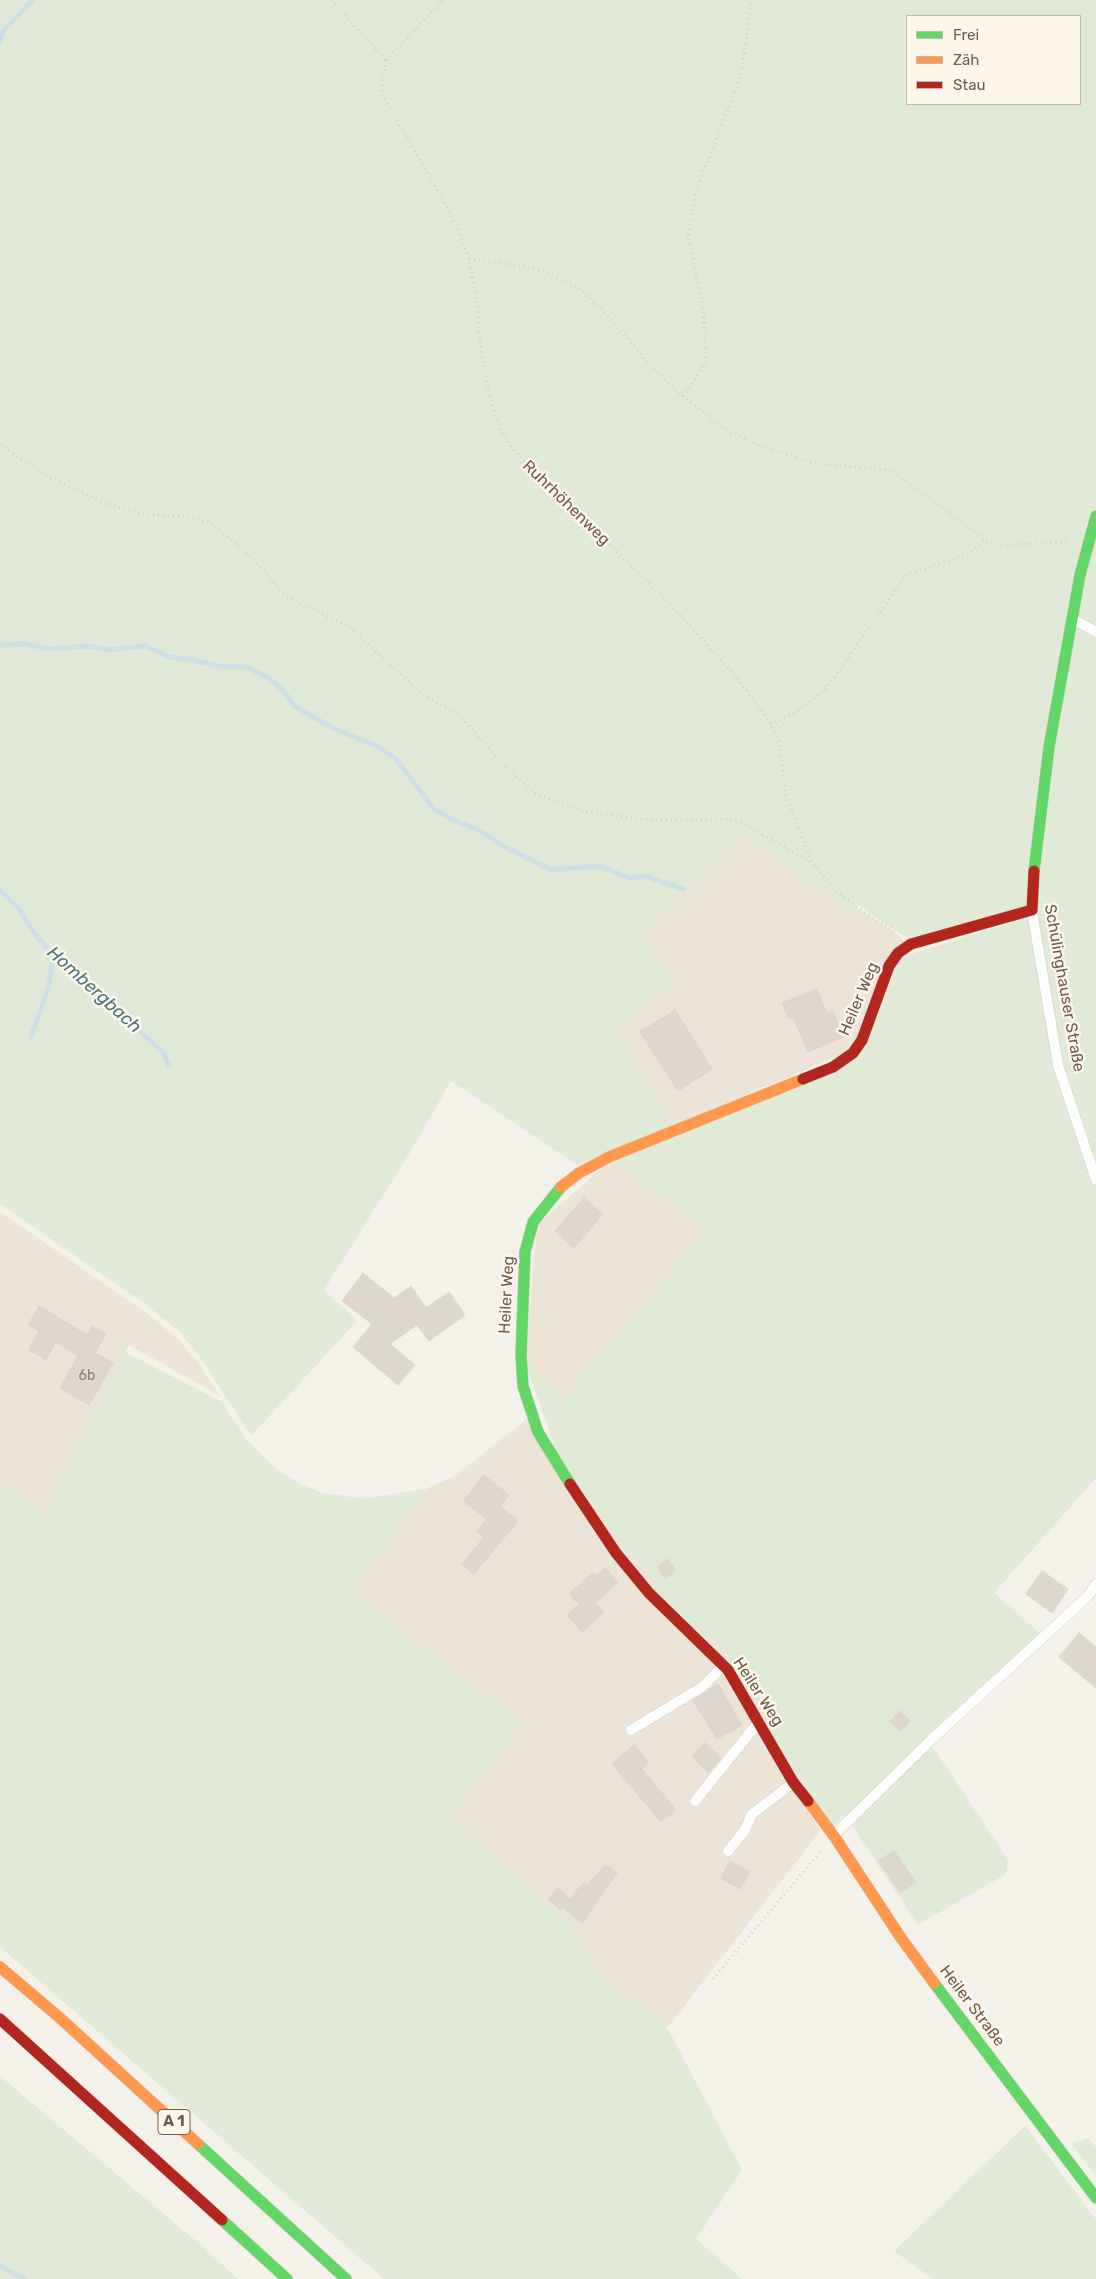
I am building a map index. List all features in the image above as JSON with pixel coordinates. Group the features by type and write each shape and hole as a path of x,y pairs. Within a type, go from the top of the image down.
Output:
{"main road":[{"name":"Schülinghauser Straße","path":"1032,910 1034,866 1049,746 1080,575 1096,516"},
{"name":"Heiler Weg","path":"831,1832 793,1782 728,1670 649,1593 616,1553 556,1463 538,1432 523,1386 521,1355 525,1252 533,1222 552,1196 579,1173 608,1157 832,1067 853,1053 862,1040 890,966 898,953 911,944 1032,910"},
{"name":"Heiler Straße","path":"831,1832 901,1938 1096,2198"},
{"name":"A 1","path":"0,1967 60,2018 346,2279"},
{"name":"A 1","path":"0,2020 286,2279"}],"lane":[{"path":"1072,619 1096,632"},
{"name":"Schülinghauser Straße","path":"1032,910 1058,1065 1096,1180"},
{"path":"831,1832 1087,1597 1096,1584"},
{"path":"631,1730 702,1687 724,1665"},
{"path":"695,1800 759,1721"},
{"path":"728,1851 745,1830 752,1814 793,1782"}],"path":[{"path":"331,0 386,60 443,0"},
{"path":"683,396 706,362 703,307 688,236 697,188 740,79 752,0"},
{"name":"Ruhrhöhenweg","path":"386,60 382,93 440,194 460,233 469,259 477,302 480,348 492,406 500,429 525,465 668,602 732,672 771,725 779,741 786,795 812,862 836,891 865,913 895,930 911,944"},
{"path":"469,259 532,267 577,287 603,310 649,364 683,396 723,428 763,447 820,464 891,470 984,540 1001,545 1089,541"},
{"path":"0,445 46,476 105,503 139,514 191,517 209,522 252,557 285,596 350,627 395,670 425,695 460,716 507,769 536,794 582,811 650,820 725,819 741,822 766,834 812,862"},
{"path":"771,725 798,711 828,686 907,574 968,554 984,540"},
{"path":"713,1979 831,1832"}],"shaded area":[{"path":"742,835 859,918 856,908 894,931 905,942 850,1051 672,1126 615,1028 675,984 642,934"},
{"path":"611,1160 709,1228 562,1401 525,1362 537,1225"},
{"path":"0,1212 144,1311 178,1339 200,1365 220,1396 129,1345 52,1499 48,1517 0,1481"},
{"path":"529,1417 726,1672 820,1831 669,2026 602,1981 571,1923 450,1820 522,1723 351,1593 426,1489 456,1475"}],"green space":[{"path":"0,0 1096,0 1096,1170 1062,1064 1030,912 912,941 855,903 860,918 742,835 642,934 676,984 615,1028 672,1126 577,1165 451,1081 414,1146 324,1290 357,1321 251,1436 202,1360 180,1332 145,1304 0,1204"},
{"path":"1030,917 1054,1066 1096,1185 1096,1478 994,1593 1040,1633 929,1741 1008,1860 1006,1874 918,1925 845,1815 830,1828 697,1634 561,1464 525,1362 562,1401 708,1229 611,1160 834,1071 901,957"},
{"path":"125,1352 222,1402 247,1440 273,1466 293,1480 319,1492 364,1499 426,1489 351,1593 522,1723 450,1820 571,1923 602,1981 669,2026 666,2025 742,2170 696,2239 742,2279 384,2279 0,1947 0,1481 48,1517 52,1499"},
{"path":"0,2076 202,2246 238,2279 0,2279"},
{"path":"1025,2126 1096,2219 1096,2279 933,2279 894,2251"},
{"path":"1088,2138 1096,2147 1096,2176 1071,2143"}],"building":[{"path":"817,989 827,1014 833,1011 844,1037 808,1052 793,1017 789,1019 782,1003"},
{"path":"675,1010 712,1069 678,1091 640,1032"},
{"path":"584,1198 603,1214 574,1248 555,1231"},
{"path":"363,1273 394,1298 411,1286 426,1308 449,1292 465,1315 429,1341 417,1325 390,1344 415,1365 398,1385 353,1347 372,1324 342,1301"},
{"path":"39,1306 87,1335 92,1326 106,1334 95,1353 113,1363 89,1405 60,1388 78,1356 56,1342 46,1360 29,1350 39,1331 28,1325"},
{"path":"484,1475 509,1495 500,1506 518,1521 474,1574 462,1565 484,1537 477,1531 487,1519 463,1501"},
{"path":"667,1559 676,1570 665,1579 658,1567"},
{"path":"605,1568 618,1582 595,1603 604,1612 582,1632 567,1615 579,1604 569,1594 593,1572 596,1576"},
{"path":"1042,1571 1068,1589 1052,1613 1026,1594"},
{"path":"1079,1633 1096,1647 1096,1688 1059,1657"},
{"path":"718,1684 742,1725 717,1739 693,1701"},
{"path":"899,1711 910,1720 901,1731 890,1722"},
{"path":"705,1743 721,1758 708,1773 692,1756"},
{"path":"634,1745 649,1762 642,1769 676,1810 661,1822 612,1764"},
{"path":"894,1851 916,1882 901,1893 878,1861"},
{"path":"730,1861 750,1872 740,1889 721,1878"},
{"path":"605,1865 617,1873 582,1923 563,1907 560,1910 548,1899 558,1888 570,1899 583,1883 587,1886"}],"waterway":[{"path":"0,41 3,31 33,0"},
{"path":"0,645 25,644 52,649 87,646 107,650 145,646 171,657 217,666 246,667 267,677 283,690 294,706 331,727 379,747 396,759 434,809 453,820 477,829 503,846 552,870 598,866 630,878 644,876 684,889"},
{"name":"Hombergbach","path":"0,890 20,910 34,933 69,973 103,999 164,1053 169,1066"},
{"path":"31,1037 49,986 53,956"},
{"path":"0,2266 24,2279"}],"traffic: fast":[{"path":"1034,871 1049,747 1080,575 1096,516"},
{"path":"561,1187 533,1222 525,1252 521,1355 523,1386 538,1432 570,1484"},
{"path":"934,1983 1096,2198"},
{"path":"198,2144 346,2279"},
{"path":"222,2220 287,2279"}],"traffic: slow":[{"path":"561,1187 579,1173 609,1157 803,1079"},
{"path":"808,1801 834,1836 901,1938 934,1983"},
{"path":"0,1967 60,2018 198,2144"}],"traffic: jam":[{"path":"803,1079 833,1067 853,1053 862,1040 889,966 898,953 911,944 1032,910 1034,871"},
{"path":"570,1484 616,1553 649,1593 728,1670 793,1782 808,1801"},
{"path":"0,2019 222,2220"}]}
